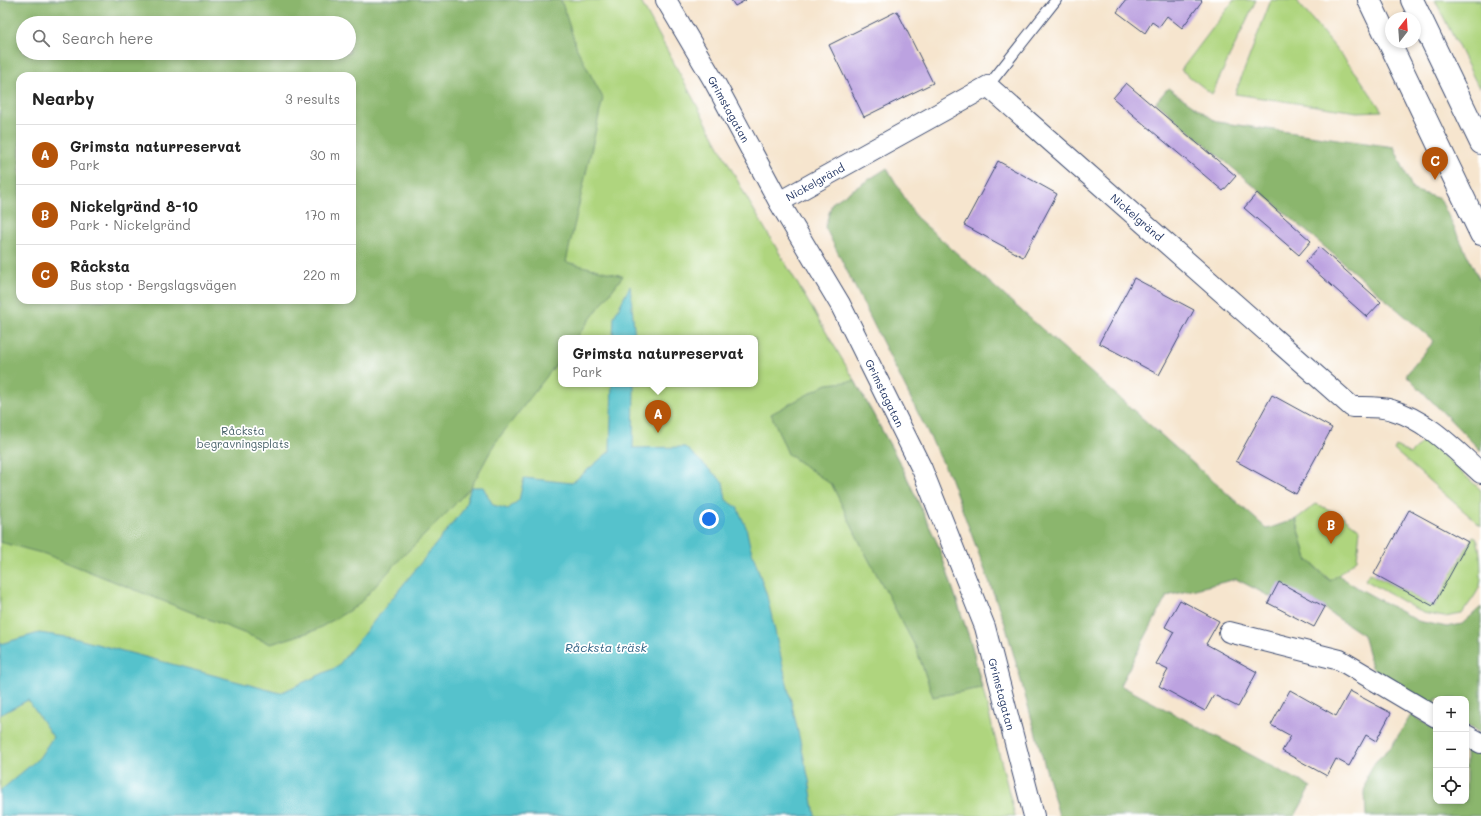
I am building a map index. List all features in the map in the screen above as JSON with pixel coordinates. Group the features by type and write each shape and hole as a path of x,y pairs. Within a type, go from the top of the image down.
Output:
{"main road":[{"path":"1369,0 1481,234"},
{"path":"1412,0 1481,143"}],"street":[{"name":"Grimstagatan","path":"666,0 714,83 779,202 840,304 922,469 985,627 1034,816"},
{"name":"Nickelgränd","path":"779,202 988,86 1352,407 1391,409 1407,416 1434,432 1481,473"},
{"path":"1229,632 1340,660 1433,715"},
{"path":"1469,737 1481,743"}],"lane":[{"path":"988,86 1056,0"}],"green space":[{"path":"0,0 640,0 748,200 855,381 903,469 938,545 971,643 1015,816 0,816"},
{"name":"Råcksta begravningsplats","path":"0,0 561,0 577,49 603,98 566,262 623,276 578,335 558,335 558,362 495,443 471,487 402,557 357,606 316,630 271,644 45,554 0,542"},
{"path":"1234,0 1256,0 1212,94 1181,70"},
{"path":"1271,0 1296,0 1357,74 1382,111 1357,112 1235,94"},
{"path":"1435,0 1481,0 1481,86 1479,88"},
{"path":"1168,88 1217,122 1394,147 1413,190 1440,199 1481,283 1481,451 1406,375 1434,341 1156,102"},
{"path":"887,168 916,217 1267,529 1296,519 1307,559 1330,581 1338,575 1358,588 1418,621 1447,627 1462,624 1481,607 1481,733 1469,727 1469,696 1433,696 1433,706 1388,681 1372,667 1363,635 1327,611 1325,607 1271,597 1236,579 1167,596 1120,685 1311,787 1295,816 1059,816 1005,624 950,477 825,227 832,203"},
{"path":"855,381 903,469 938,545 971,643 982,688 933,697 916,648 862,547 832,485 788,454 771,414 827,384"},
{"path":"1425,439 1481,490 1481,526 1394,450 1396,446 1410,454"},
{"path":"1316,504 1341,515 1360,530 1357,559 1331,581 1307,559 1296,519"},
{"path":"1473,536 1476,537 1479,547 1481,581 1476,594 1462,614 1444,617 1423,613 1365,580 1369,573 1434,607"},
{"path":"1411,715 1433,728 1433,804 1469,804 1469,749 1481,755 1481,816 1366,816 1365,793 1367,775 1376,761 1391,747"}],"water":[{"path":"630,286 635,335 613,335 614,317"},
{"name":"Råcksta träsk","path":"612,387 634,387 633,448 685,447 723,482 726,500 737,507 746,527 750,546 767,596 809,780 815,816 0,816 0,791 39,758 53,737 28,700 0,715 0,644 39,633 74,638 280,693 337,667 464,509 471,487 483,487 493,505 508,509 519,500 524,478 572,483 610,451"}],"building":[{"path":"731,0 746,0 735,6"},
{"path":"1126,0 1202,1 1182,28 1167,16 1159,27 1152,22 1145,33 1117,12"},
{"path":"897,11 933,83 864,117 829,45"},
{"path":"1126,83 1236,176 1223,191 1113,98"},
{"path":"998,161 1057,194 1023,257 964,225"},
{"path":"1257,193 1311,241 1299,255 1244,208"},
{"path":"1319,247 1381,302 1367,317 1305,262"},
{"path":"1134,278 1194,310 1159,375 1099,343"},
{"path":"1272,395 1332,428 1296,494 1236,461"},
{"path":"1409,510 1468,542 1433,606 1374,574"},
{"path":"1279,582 1325,607 1314,627 1268,603"},
{"path":"1180,600 1219,621 1206,644 1257,672 1238,707 1214,695 1205,711 1159,686 1168,670 1156,664 1174,632 1165,627"},
{"path":"1290,690 1336,716 1350,691 1391,713 1376,741 1366,735 1349,766 1336,759 1327,776 1282,751 1291,736 1271,725"}],"place":[{"name":"Råcksta","path":"1435,180"},
{"name":"Grimsta naturreservat","path":"658,433"},
{"name":"Nickelgränd 8-10","path":"1331,544"}]}
